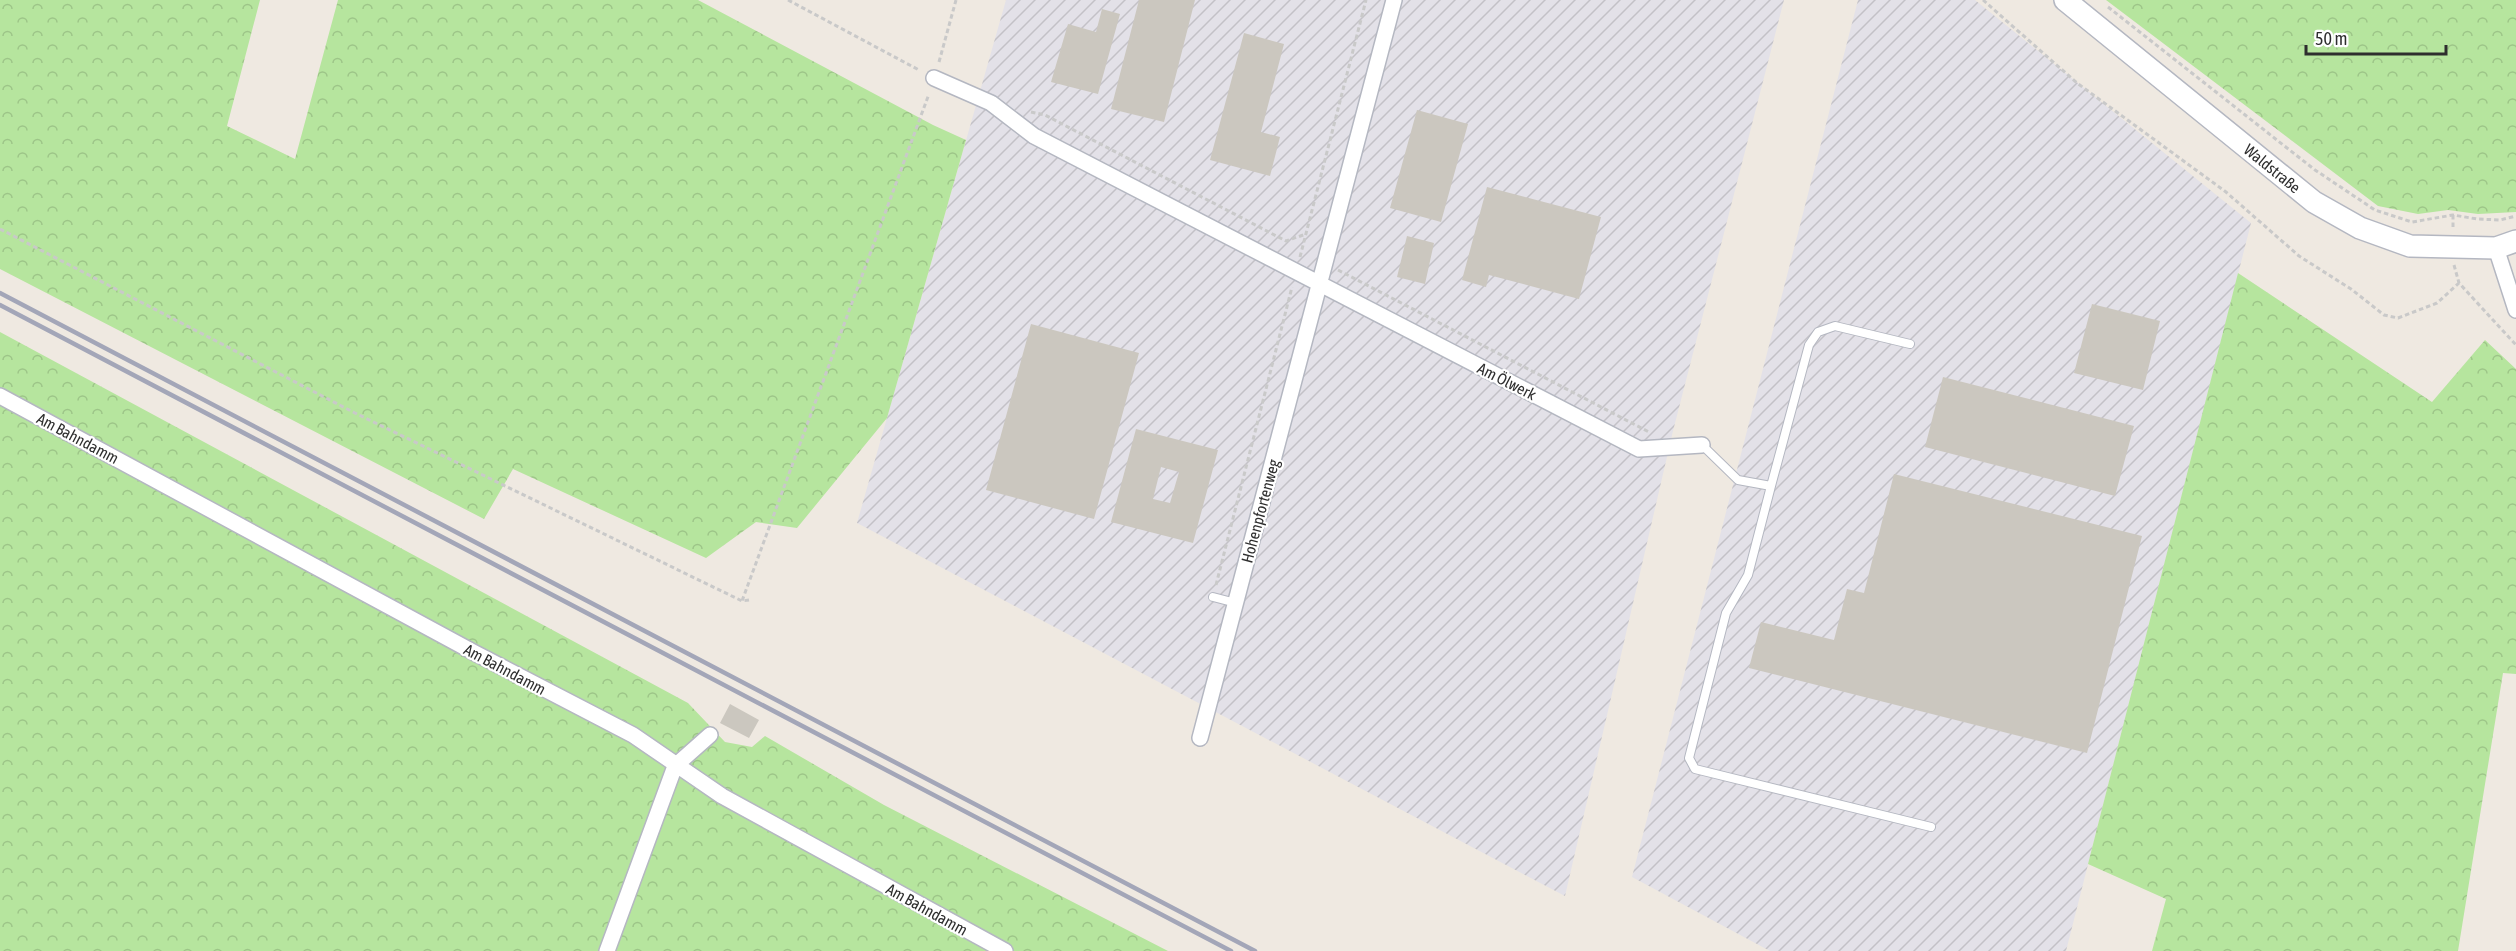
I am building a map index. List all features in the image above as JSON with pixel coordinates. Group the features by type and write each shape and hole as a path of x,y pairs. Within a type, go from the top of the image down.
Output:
{"street":[{"name":"Hohenpfortenweg","path":"1200,738 1394,0"},
{"name":"Waldstraße","path":"2065,0 2314,202 2360,228 2410,246 2453,247 2509,243"},
{"path":"934,78 991,103 1034,136 1298,266 1319,284"},
{"path":"2509,243 2516,310"},
{"name":"Am Ölwerk","path":"1319,284 1639,449 1702,445"},
{"name":"Am Bahndamm","path":"0,396 475,653 633,735 675,766 722,796 1005,951"},
{"path":"607,951 675,766 710,735"}],"lane":[{"path":"1910,344 1835,326 1818,332 1809,345 1748,575 1726,613 1689,758 1695,769 1931,827"},
{"path":"1702,445 1738,480 1771,486"},
{"path":"1213,597 1236,603"}],"path":[{"path":"788,0 934,78"},
{"path":"742,601 934,78 956,0"},
{"path":"1213,597 1366,0"},
{"path":"1983,0 2077,83 2226,192 2299,256 2350,289 2384,315 2398,318 2437,303 2459,283"},
{"path":"2099,0 2315,170 2375,210 2412,222 2453,215 2499,220 2516,216"},
{"path":"1023,110 1045,115 1286,241 1306,234"},
{"path":"2453,215 2454,268 2459,283 2516,345"},
{"path":"0,229 355,413 742,601 749,600"},
{"path":"1298,266 1325,263 1650,432"}],"shaded area":[{"path":"1006,0 1784,0 1673,431 1565,896 857,523"},
{"path":"1858,0 1975,0 2251,223 2066,951 1770,951 1632,877"}],"green space":[{"path":"0,0 260,0 227,126 295,159 338,0 698,0 933,125 966,140 887,418 797,528 756,522 706,558 513,469 484,519 0,269"},
{"path":"2106,0 2516,0 2516,212 2478,214 2448,210 2418,214 2378,206"},
{"path":"2238,273 2432,402 2485,340 2516,369 2516,674 2503,673 2458,951 2152,951 2166,899 2088,864"},
{"path":"0,332 688,703 725,742 752,747 765,736 884,805 1168,951 0,951"}],"building":[{"path":"1139,0 1195,0 1164,122 1111,109"},
{"path":"1102,9 1120,14 1098,94 1051,82 1068,24 1096,32"},
{"path":"1244,33 1284,44 1261,132 1280,137 1270,176 1210,160"},
{"path":"1417,110 1468,124 1441,222 1390,208"},
{"path":"1487,187 1601,217 1579,299 1489,275 1486,287 1462,280"},
{"path":"1407,236 1434,243 1425,284 1397,277"},
{"path":"2092,304 2160,321 2143,390 2074,373"},
{"path":"1031,324 1139,353 1094,519 986,490"},
{"path":"1943,377 2134,426 2115,496 1925,447"},
{"path":"1136,429 1218,450 1193,543 1111,522","holes":["1161,467 1179,472 1170,503 1153,499"]},
{"path":"1894,474 2142,536 2087,753 1749,668 1761,622 1834,640 1847,589 1864,593"},
{"path":"730,704 759,720 749,738 720,723"}],"railway":[{"path":"0,293 1255,951"},
{"path":"0,305 1231,951"}]}
